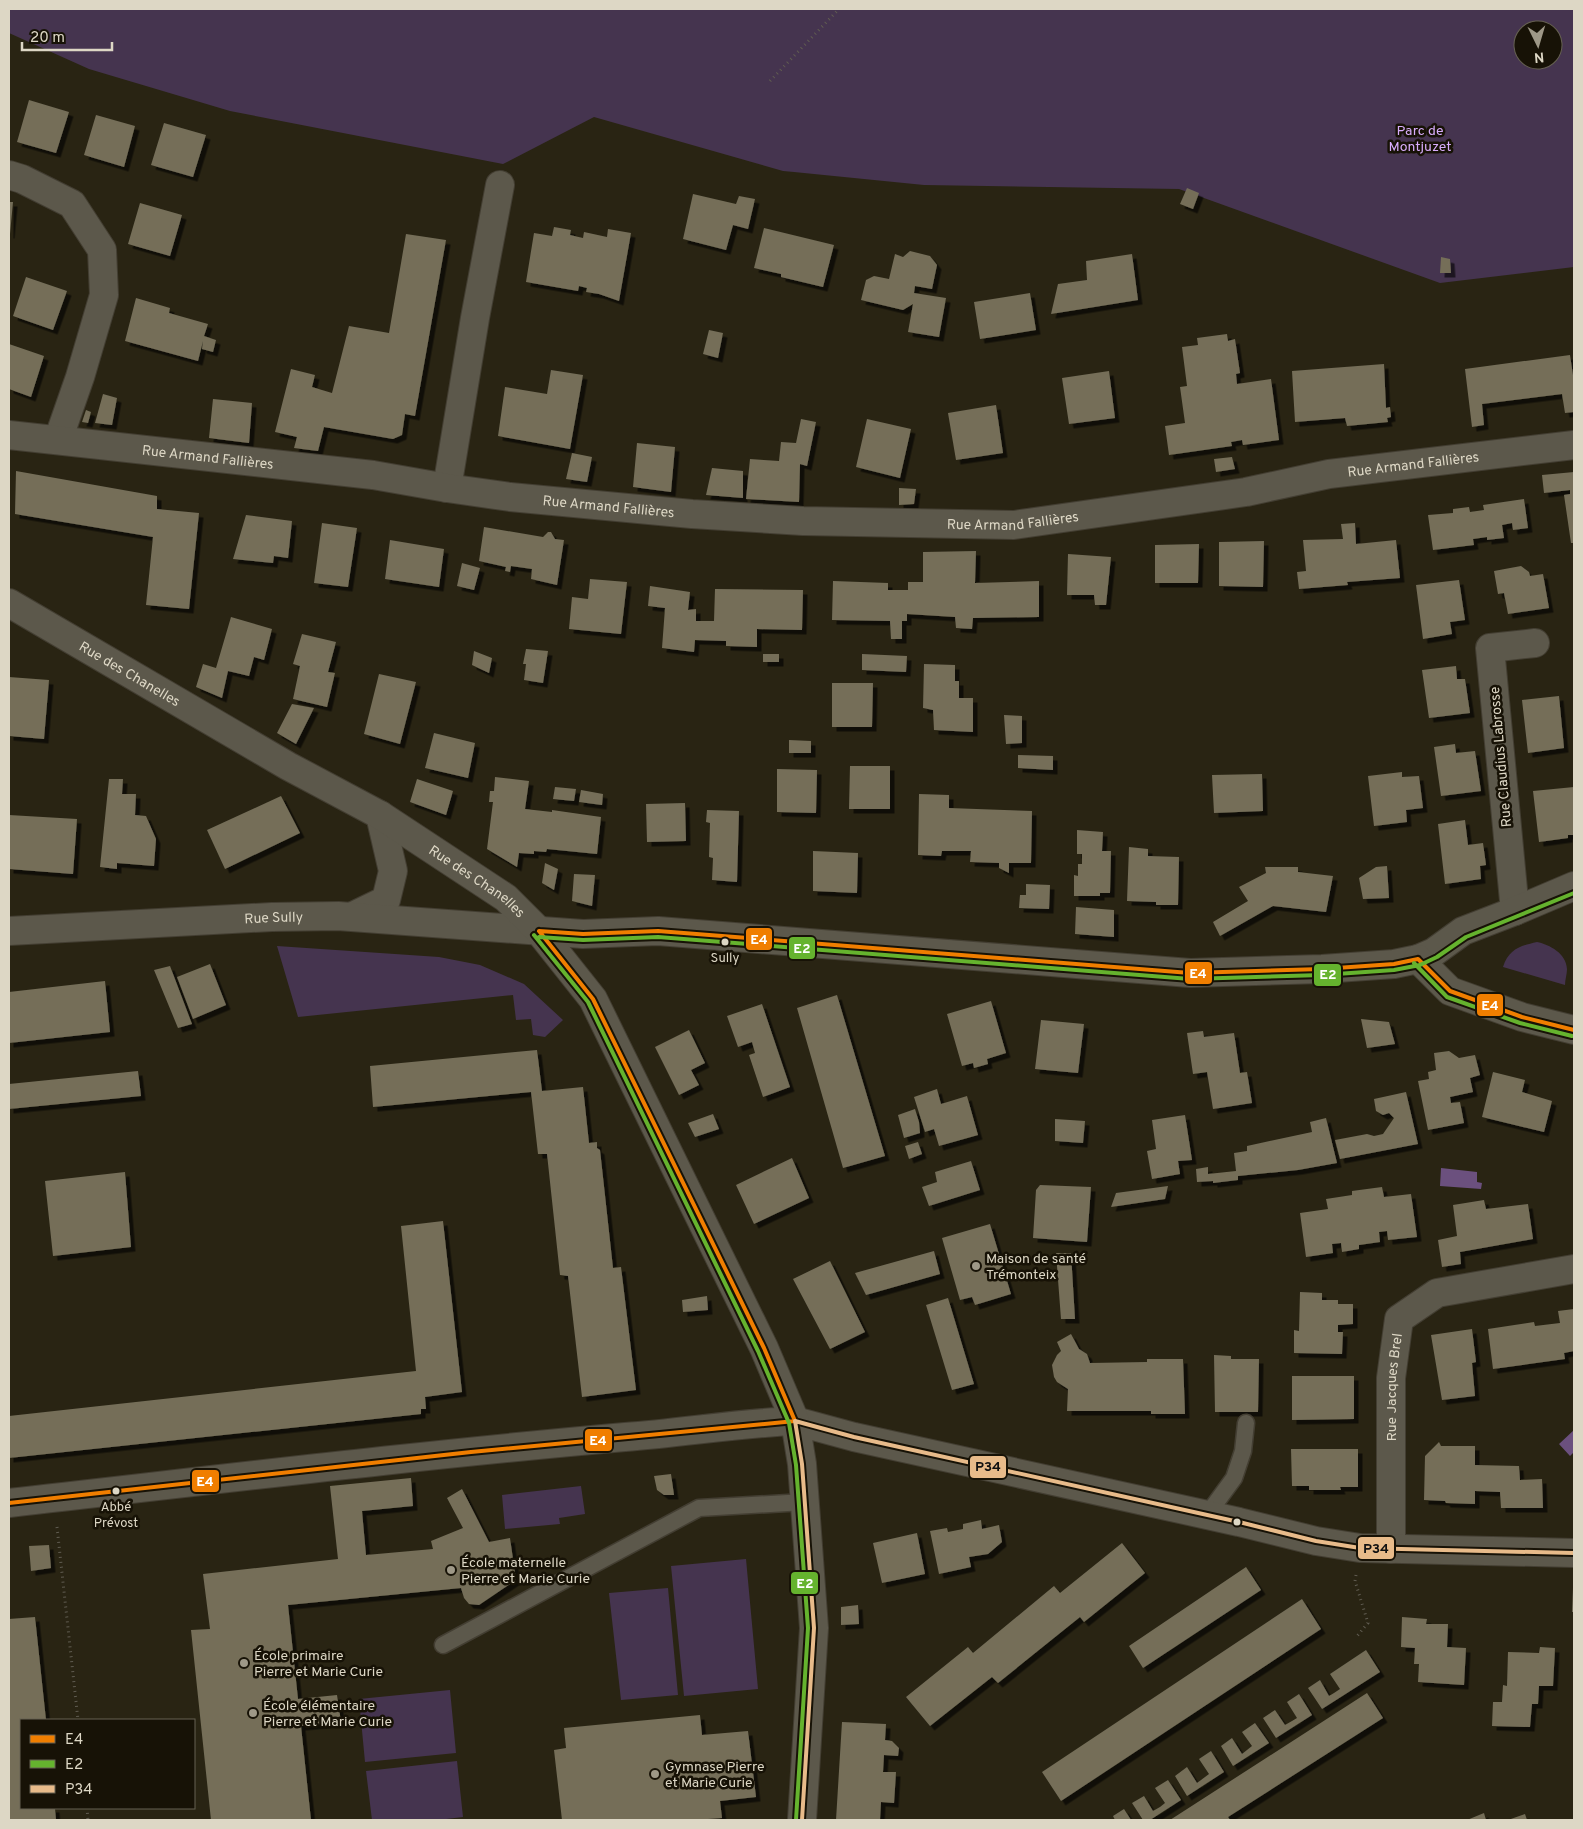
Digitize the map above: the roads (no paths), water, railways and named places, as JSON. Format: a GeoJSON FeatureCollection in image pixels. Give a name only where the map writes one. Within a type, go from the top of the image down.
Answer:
{"type":"FeatureCollection","features":[{"type":"Feature","properties":{"kind":"street"},"geometry":{"type":"LineString","coordinates":[[9,175],[22,179],[72,204],[102,250],[104,296],[58,440]]}},
{"type":"Feature","properties":{"kind":"street"},"geometry":{"type":"LineString","coordinates":[[447,488],[475,318],[500,185]]}},
{"type":"Feature","properties":{"kind":"street","name":"Rue Armand Fallières"},"geometry":{"type":"LineString","coordinates":[[9,436],[372,475],[510,497],[692,514],[803,521],[1014,525],[1246,492],[1329,474],[1574,445]]}},
{"type":"Feature","properties":{"kind":"street","name":"Rue des Chanelles"},"geometry":{"type":"LineString","coordinates":[[9,602],[288,766],[380,815],[506,898],[539,931],[593,999],[764,1348],[795,1421],[802,1464],[814,1628],[802,1820]]}},
{"type":"Feature","properties":{"kind":"street","name":"Rue Claudius Labrosse"},"geometry":{"type":"LineString","coordinates":[[1515,912],[1490,648],[1535,643]]}},
{"type":"Feature","properties":{"kind":"street"},"geometry":{"type":"LineString","coordinates":[[352,917],[386,900],[393,871],[380,815]]}},
{"type":"Feature","properties":{"kind":"street","name":"Rue Sully"},"geometry":{"type":"LineString","coordinates":[[9,932],[272,917],[352,917],[583,934],[658,932],[1190,973],[1322,969],[1394,964],[1418,960],[1434,952],[1463,931],[1515,912],[1574,886]]}},
{"type":"Feature","properties":{"kind":"street"},"geometry":{"type":"LineString","coordinates":[[1418,960],[1450,991],[1522,1017],[1574,1030]]}},
{"type":"Feature","properties":{"kind":"street","name":"Rue Jacques Brel"},"geometry":{"type":"LineString","coordinates":[[1391,1549],[1391,1378],[1399,1319],[1437,1293],[1574,1269]]}},
{"type":"Feature","properties":{"kind":"street"},"geometry":{"type":"LineString","coordinates":[[9,1503],[489,1449],[634,1437],[737,1424],[795,1421],[854,1437],[1316,1541],[1360,1548],[1574,1553]]}},
{"type":"Feature","properties":{"kind":"lane"},"geometry":{"type":"LineString","coordinates":[[1207,1515],[1234,1478],[1243,1451],[1246,1423]]}},
{"type":"Feature","properties":{"kind":"lane"},"geometry":{"type":"LineString","coordinates":[[443,1645],[699,1508],[805,1502]]}},
{"type":"Feature","properties":{"kind":"place","name":"Sully"},"geometry":{"type":"Point","coordinates":[725,942]}},
{"type":"Feature","properties":{"kind":"place","name":"Maison de santé Trémonteix"},"geometry":{"type":"Point","coordinates":[976,1266]}},
{"type":"Feature","properties":{"kind":"place","name":"Abbé Prévost"},"geometry":{"type":"Point","coordinates":[116,1491]}},
{"type":"Feature","properties":{"kind":"place","name":"École maternelle Pierre et Marie Curie"},"geometry":{"type":"Point","coordinates":[451,1570]}},
{"type":"Feature","properties":{"kind":"place","name":"École primaire Pierre et Marie Curie"},"geometry":{"type":"Point","coordinates":[244,1663]}},
{"type":"Feature","properties":{"kind":"place","name":"École élémentaire Pierre et Marie Curie"},"geometry":{"type":"Point","coordinates":[253,1713]}},
{"type":"Feature","properties":{"kind":"place","name":"Gymnase Pierre et Marie Curie"},"geometry":{"type":"Point","coordinates":[655,1774]}},
{"type":"Feature","properties":{"kind":"park label","name":"Parc de Montjuzet"},"geometry":{"type":"Point","coordinates":[1420,138]}}]}
